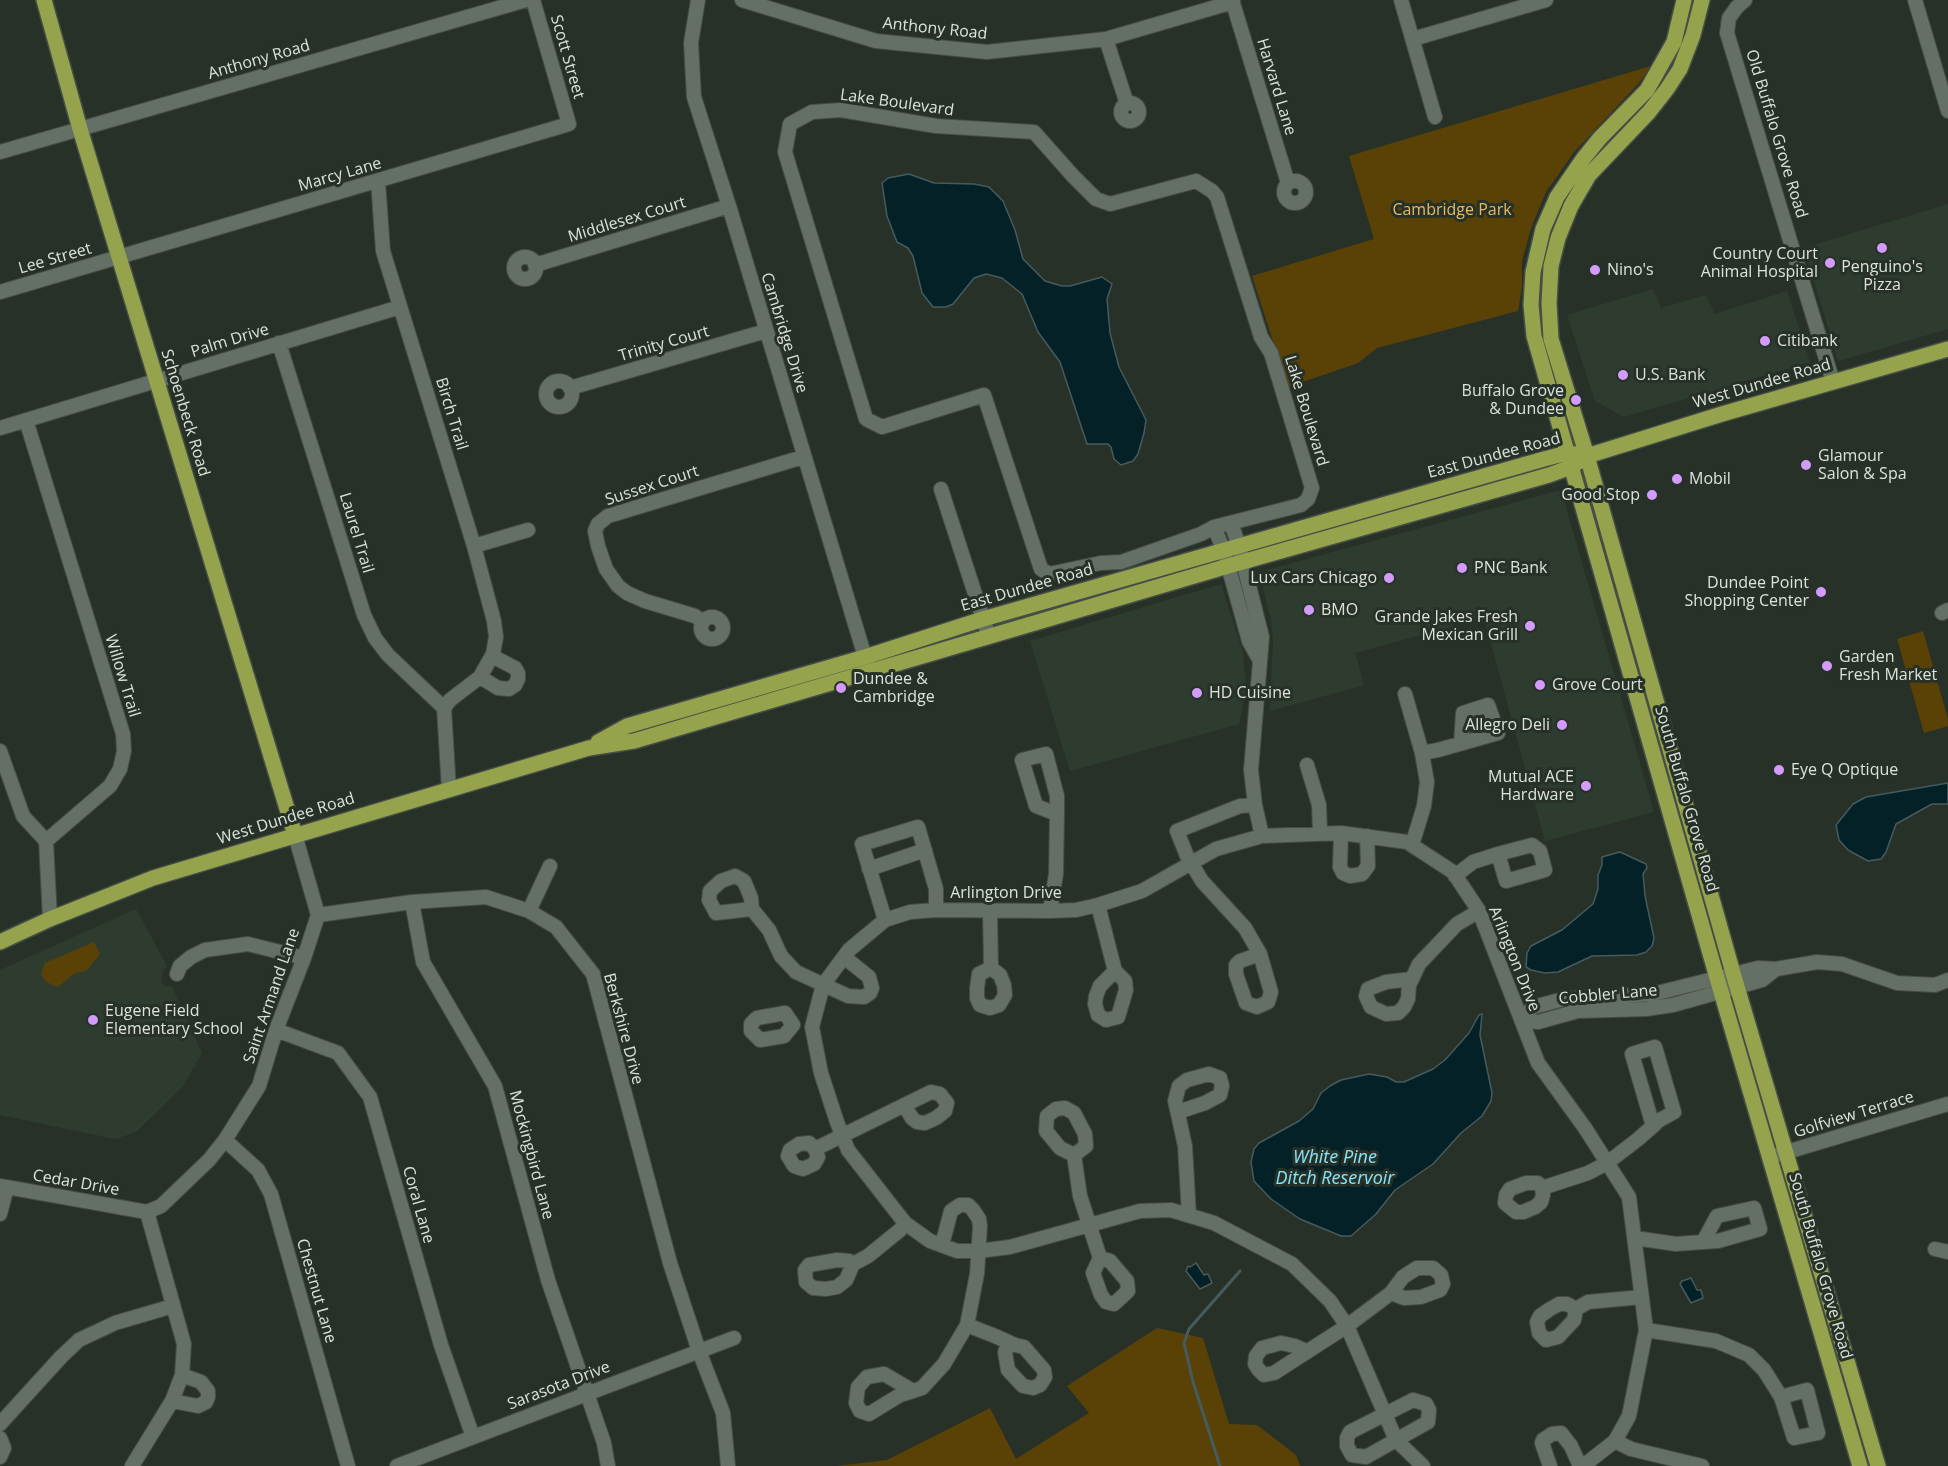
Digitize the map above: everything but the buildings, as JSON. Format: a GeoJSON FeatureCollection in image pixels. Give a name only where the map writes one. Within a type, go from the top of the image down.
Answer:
{"type":"FeatureCollection","features":[{"type":"Feature","properties":{"kind":"main road","name":"Schoenbeck Road"},"geometry":{"type":"LineString","coordinates":[[44,0],[80,129],[295,835]]}},
{"type":"Feature","properties":{"kind":"main road","name":"South Buffalo Grove Road"},"geometry":{"type":"LineString","coordinates":[[1684,0],[1674,42],[1660,70],[1642,96],[1600,138],[1557,197],[1543,229],[1533,272],[1534,336],[1637,693],[1727,983],[1786,1153],[1878,1466]]}},
{"type":"Feature","properties":{"kind":"main road","name":"South Buffalo Grove Road"},"geometry":{"type":"LineString","coordinates":[[1702,0],[1693,35],[1680,69],[1649,112],[1589,175],[1571,206],[1558,238],[1551,266],[1549,303],[1551,339],[1587,456],[1727,983],[1770,1157],[1860,1466]]}},
{"type":"Feature","properties":{"kind":"main road","name":"West Dundee Road"},"geometry":{"type":"LineString","coordinates":[[1587,456],[1948,349]]}},
{"type":"Feature","properties":{"kind":"main road","name":"East Dundee Road"},"geometry":{"type":"LineString","coordinates":[[589,748],[627,726],[988,637],[1226,558],[1239,546],[1587,456]]}},
{"type":"Feature","properties":{"kind":"main road","name":"East Dundee Road"},"geometry":{"type":"LineString","coordinates":[[867,665],[983,619],[1226,558],[1243,561],[1569,460]]}},
{"type":"Feature","properties":{"kind":"main road","name":"West Dundee Road"},"geometry":{"type":"LineString","coordinates":[[0,942],[153,878],[589,748]]}},
{"type":"Feature","properties":{"kind":"street","name":"Anthony Road"},"geometry":{"type":"LineString","coordinates":[[0,152],[526,0]]}},
{"type":"Feature","properties":{"kind":"street","name":"Scott Street"},"geometry":{"type":"LineString","coordinates":[[533,0],[569,124]]}},
{"type":"Feature","properties":{"kind":"street","name":"Cambridge Drive"},"geometry":{"type":"LineString","coordinates":[[698,0],[691,44],[694,97],[867,665]]}},
{"type":"Feature","properties":{"kind":"street","name":"Anthony Road"},"geometry":{"type":"LineString","coordinates":[[742,0],[876,41],[987,52],[1106,39],[1232,1]]}},
{"type":"Feature","properties":{"kind":"street"},"geometry":{"type":"LineString","coordinates":[[1401,0],[1435,117]]}},
{"type":"Feature","properties":{"kind":"street"},"geometry":{"type":"LineString","coordinates":[[1413,39],[1546,0]]}},
{"type":"Feature","properties":{"kind":"street","name":"Old Buffalo Grove Road"},"geometry":{"type":"LineString","coordinates":[[1745,0],[1729,18],[1728,33],[1833,382]]}},
{"type":"Feature","properties":{"kind":"street"},"geometry":{"type":"LineString","coordinates":[[1915,0],[1948,111]]}},
{"type":"Feature","properties":{"kind":"street","name":"Harvard Lane"},"geometry":{"type":"LineString","coordinates":[[1232,1],[1288,183]]}},
{"type":"Feature","properties":{"kind":"street"},"geometry":{"type":"LineString","coordinates":[[1106,39],[1127,104]]}},
{"type":"Feature","properties":{"kind":"street","name":"Lake Boulevard"},"geometry":{"type":"LineString","coordinates":[[841,110],[936,126],[1034,132],[1096,199],[1110,204],[1196,181],[1212,190],[1218,197],[1261,337],[1271,353],[1312,489],[1308,499],[1301,505],[1215,527],[1121,562],[1101,563],[1049,574],[1041,568],[984,395],[882,426],[866,419],[784,152],[790,124],[812,112],[841,110]]}},
{"type":"Feature","properties":{"kind":"street","name":"Marcy Lane"},"geometry":{"type":"LineString","coordinates":[[120,257],[569,124]]}},
{"type":"Feature","properties":{"kind":"street","name":"Birch Trail"},"geometry":{"type":"LineString","coordinates":[[378,181],[382,251],[474,546],[494,621],[496,637],[492,656],[480,677],[450,700],[444,708]]}},
{"type":"Feature","properties":{"kind":"street","name":"Middlesex Court"},"geometry":{"type":"LineString","coordinates":[[535,265],[729,206]]}},
{"type":"Feature","properties":{"kind":"street","name":"Lee Street"},"geometry":{"type":"LineString","coordinates":[[0,292],[120,257]]}},
{"type":"Feature","properties":{"kind":"street","name":"Palm Drive"},"geometry":{"type":"LineString","coordinates":[[0,428],[400,307]]}},
{"type":"Feature","properties":{"kind":"street","name":"Trinity Court"},"geometry":{"type":"LineString","coordinates":[[570,388],[766,332]]}},
{"type":"Feature","properties":{"kind":"street","name":"Laurel Trail"},"geometry":{"type":"LineString","coordinates":[[279,343],[364,615],[375,638],[388,655],[444,708]]}},
{"type":"Feature","properties":{"kind":"street","name":"Willow Trail"},"geometry":{"type":"LineString","coordinates":[[26,420],[123,734],[124,751],[120,770],[110,786],[46,841]]}},
{"type":"Feature","properties":{"kind":"street","name":"Sussex Court"},"geometry":{"type":"LineString","coordinates":[[703,622],[694,616],[645,601],[618,586],[606,569],[598,546],[595,531],[598,524],[608,516],[803,457]]}},
{"type":"Feature","properties":{"kind":"street"},"geometry":{"type":"LineString","coordinates":[[940,489],[988,637]]}},
{"type":"Feature","properties":{"kind":"street"},"geometry":{"type":"LineString","coordinates":[[1231,523],[1262,637],[1251,771],[1262,836]]}},
{"type":"Feature","properties":{"kind":"street"},"geometry":{"type":"LineString","coordinates":[[1215,527],[1250,641],[1259,659]]}},
{"type":"Feature","properties":{"kind":"street"},"geometry":{"type":"LineString","coordinates":[[474,546],[528,530]]}},
{"type":"Feature","properties":{"kind":"street"},"geometry":{"type":"LineString","coordinates":[[480,677],[498,688],[508,689],[515,685],[518,679],[518,672],[515,668],[492,656]]}},
{"type":"Feature","properties":{"kind":"street"},"geometry":{"type":"LineString","coordinates":[[1405,694],[1422,753],[1427,782],[1424,806],[1412,845]]}},
{"type":"Feature","properties":{"kind":"street"},"geometry":{"type":"LineString","coordinates":[[444,708],[449,790]]}},
{"type":"Feature","properties":{"kind":"street"},"geometry":{"type":"LineString","coordinates":[[1422,753],[1461,743]]}},
{"type":"Feature","properties":{"kind":"street"},"geometry":{"type":"LineString","coordinates":[[0,751],[23,816],[46,841],[50,920]]}},
{"type":"Feature","properties":{"kind":"street"},"geometry":{"type":"LineString","coordinates":[[1307,765],[1319,805],[1320,832]]}},
{"type":"Feature","properties":{"kind":"street"},"geometry":{"type":"LineString","coordinates":[[1255,805],[1240,806],[1177,831],[1202,881],[1245,928],[1260,954]]}},
{"type":"Feature","properties":{"kind":"street"},"geometry":{"type":"LineString","coordinates":[[1050,911],[1056,874],[1057,814]]}},
{"type":"Feature","properties":{"kind":"street"},"geometry":{"type":"LineString","coordinates":[[885,920],[862,844],[918,827],[936,889],[936,910]]}},
{"type":"Feature","properties":{"kind":"street","name":"Arlington Drive"},"geometry":{"type":"LineString","coordinates":[[1423,1466],[1396,1440],[1347,1326],[1330,1301],[1292,1264],[1214,1223],[1172,1210],[1140,1211],[1010,1247],[957,1251],[930,1241],[905,1223],[848,1150],[821,1073],[812,1027],[823,985],[849,950],[885,920],[910,912],[936,910],[1050,911],[1076,910],[1098,905],[1142,891],[1216,849],[1262,836],[1320,832],[1407,842],[1453,872],[1479,911],[1538,1063],[1585,1128],[1629,1197],[1646,1330],[1629,1416],[1615,1441],[1582,1466]]}},
{"type":"Feature","properties":{"kind":"street"},"geometry":{"type":"LineString","coordinates":[[1341,833],[1340,867],[1342,873],[1350,876],[1362,873],[1368,866],[1367,836]]}},
{"type":"Feature","properties":{"kind":"street","name":"Saint Armand Lane"},"geometry":{"type":"LineString","coordinates":[[147,1212],[161,1206],[209,1160],[225,1140],[259,1086],[276,1030],[318,915],[295,835]]}},
{"type":"Feature","properties":{"kind":"street"},"geometry":{"type":"LineString","coordinates":[[869,868],[925,850]]}},
{"type":"Feature","properties":{"kind":"street"},"geometry":{"type":"LineString","coordinates":[[1455,876],[1473,862],[1498,854]]}},
{"type":"Feature","properties":{"kind":"street"},"geometry":{"type":"LineString","coordinates":[[529,911],[550,866]]}},
{"type":"Feature","properties":{"kind":"street","name":"Berkshire Drive"},"geometry":{"type":"LineString","coordinates":[[318,915],[412,902],[486,897],[529,911],[556,927],[593,974],[670,1263],[699,1351],[723,1413],[729,1466]]}},
{"type":"Feature","properties":{"kind":"street","name":"Mockingbird Lane"},"geometry":{"type":"LineString","coordinates":[[412,902],[423,962],[495,1086],[548,1280],[604,1443],[608,1466]]}},
{"type":"Feature","properties":{"kind":"street"},"geometry":{"type":"LineString","coordinates":[[1098,905],[1115,971]]}},
{"type":"Feature","properties":{"kind":"street"},"geometry":{"type":"LineString","coordinates":[[752,909],[769,930],[781,956],[796,972],[848,996],[864,997],[870,993],[872,988],[869,977],[844,957]]}},
{"type":"Feature","properties":{"kind":"street"},"geometry":{"type":"LineString","coordinates":[[990,911],[991,968]]}},
{"type":"Feature","properties":{"kind":"street"},"geometry":{"type":"LineString","coordinates":[[1412,979],[1419,964],[1457,924],[1479,911]]}},
{"type":"Feature","properties":{"kind":"street"},"geometry":{"type":"LineString","coordinates":[[177,974],[180,966],[205,950],[248,944],[304,958]]}},
{"type":"Feature","properties":{"kind":"street","name":"Cobbler Lane"},"geometry":{"type":"LineString","coordinates":[[1521,1020],[1538,1022],[1578,1011],[1659,1008],[1727,983],[1762,980],[1776,969],[1817,962],[1842,964],[1897,983],[1935,984],[1948,980]]}},
{"type":"Feature","properties":{"kind":"street"},"geometry":{"type":"LineString","coordinates":[[793,1025],[812,1027]]}},
{"type":"Feature","properties":{"kind":"street","name":"Coral Lane"},"geometry":{"type":"LineString","coordinates":[[276,1030],[338,1053],[370,1097],[441,1345],[473,1437]]}},
{"type":"Feature","properties":{"kind":"street"},"geometry":{"type":"LineString","coordinates":[[1542,1188],[1588,1173],[1607,1163],[1674,1112],[1655,1047],[1632,1054],[1653,1126]]}},
{"type":"Feature","properties":{"kind":"street","name":"Golfview Terrace"},"geometry":{"type":"LineString","coordinates":[[1770,1157],[1948,1104]]}},
{"type":"Feature","properties":{"kind":"street"},"geometry":{"type":"LineString","coordinates":[[815,1149],[904,1106]]}},
{"type":"Feature","properties":{"kind":"street"},"geometry":{"type":"LineString","coordinates":[[1178,1112],[1185,1146],[1189,1215]]}},
{"type":"Feature","properties":{"kind":"street","name":"Chestnut Lane"},"geometry":{"type":"LineString","coordinates":[[225,1140],[258,1170],[271,1194],[348,1466]]}},
{"type":"Feature","properties":{"kind":"street"},"geometry":{"type":"LineString","coordinates":[[1074,1155],[1080,1196],[1100,1258]]}},
{"type":"Feature","properties":{"kind":"street"},"geometry":{"type":"LineString","coordinates":[[0,1214],[3,1187]]}},
{"type":"Feature","properties":{"kind":"street","name":"Cedar Drive"},"geometry":{"type":"LineString","coordinates":[[3,1187],[147,1212]]}},
{"type":"Feature","properties":{"kind":"street"},"geometry":{"type":"LineString","coordinates":[[913,1390],[922,1388],[944,1364],[967,1325],[979,1251],[979,1219],[968,1205],[960,1205],[951,1211],[942,1245]]}},
{"type":"Feature","properties":{"kind":"street"},"geometry":{"type":"LineString","coordinates":[[132,1466],[172,1401],[183,1375],[184,1344],[147,1212]]}},
{"type":"Feature","properties":{"kind":"street"},"geometry":{"type":"LineString","coordinates":[[853,1264],[868,1256],[900,1230],[905,1223]]}},
{"type":"Feature","properties":{"kind":"street"},"geometry":{"type":"LineString","coordinates":[[1635,1238],[1676,1244],[1703,1242]]}},
{"type":"Feature","properties":{"kind":"street"},"geometry":{"type":"LineString","coordinates":[[1306,1351],[1347,1326],[1354,1318],[1391,1293]]}},
{"type":"Feature","properties":{"kind":"street"},"geometry":{"type":"LineString","coordinates":[[1576,1309],[1588,1302],[1642,1297]]}},
{"type":"Feature","properties":{"kind":"street"},"geometry":{"type":"LineString","coordinates":[[0,1424],[79,1340],[115,1323],[173,1306]]}},
{"type":"Feature","properties":{"kind":"street"},"geometry":{"type":"LineString","coordinates":[[967,1325],[1009,1343]]}},
{"type":"Feature","properties":{"kind":"street"},"geometry":{"type":"LineString","coordinates":[[1646,1330],[1716,1341],[1749,1355],[1764,1370],[1781,1397]]}},
{"type":"Feature","properties":{"kind":"street","name":"Sarasota Drive"},"geometry":{"type":"LineString","coordinates":[[397,1466],[734,1338]]}},
{"type":"Feature","properties":{"kind":"street"},"geometry":{"type":"LineString","coordinates":[[172,1401],[198,1406],[206,1402],[208,1391],[201,1382],[183,1375]]}},
{"type":"Feature","properties":{"kind":"street"},"geometry":{"type":"LineString","coordinates":[[1413,1400],[1426,1404],[1429,1410],[1428,1422],[1396,1440],[1366,1457],[1352,1455],[1347,1446],[1350,1432],[1413,1400]]}},
{"type":"Feature","properties":{"kind":"street"},"geometry":{"type":"LineString","coordinates":[[1550,1466],[1543,1440],[1552,1434],[1561,1433],[1582,1466]]}},
{"type":"Feature","properties":{"kind":"street"},"geometry":{"type":"LineString","coordinates":[[0,1438],[4,1448],[0,1457]]}},
{"type":"Feature","properties":{"kind":"street"},"geometry":{"type":"LineString","coordinates":[[1615,1441],[1631,1449],[1677,1463],[1702,1466]]}},
{"type":"Feature","properties":{"kind":"shaded area"},"geometry":{"type":"Polygon","coordinates":[[[1948,204],[1948,329],[1838,361],[1804,248],[1948,204]]]}},
{"type":"Feature","properties":{"kind":"shaded area"},"geometry":{"type":"Polygon","coordinates":[[[1653,289],[1661,308],[1706,295],[1715,314],[1787,291],[1810,362],[1624,417],[1595,401],[1567,315],[1653,289]]]}},
{"type":"Feature","properties":{"kind":"shaded area"},"geometry":{"type":"Polygon","coordinates":[[[1561,490],[1654,812],[1545,841],[1484,618],[1355,653],[1364,685],[1270,711],[1273,641],[1271,620],[1259,572],[1561,490]]]}},
{"type":"Feature","properties":{"kind":"shaded area"},"geometry":{"type":"Polygon","coordinates":[[[1221,584],[1243,653],[1246,689],[1239,724],[1070,771],[1030,641],[1221,584]]]}},
{"type":"Feature","properties":{"kind":"shaded area","name":"Eugene Field Elementary School"},"geometry":{"type":"Polygon","coordinates":[[[136,909],[167,966],[163,971],[161,983],[172,987],[202,1053],[183,1086],[136,1132],[115,1139],[0,1115],[0,970],[136,909]]]}},
{"type":"Feature","properties":{"kind":"green space","name":"Cambridge Park"},"geometry":{"type":"Polygon","coordinates":[[[1651,66],[1639,83],[1575,151],[1546,192],[1531,228],[1522,261],[1522,286],[1518,311],[1377,348],[1358,363],[1288,387],[1252,276],[1374,239],[1349,156],[1651,66]]]}},
{"type":"Feature","properties":{"kind":"green space"},"geometry":{"type":"Polygon","coordinates":[[[1923,631],[1948,719],[1948,726],[1924,733],[1897,639],[1923,631]]]}},
{"type":"Feature","properties":{"kind":"green space"},"geometry":{"type":"Polygon","coordinates":[[[94,942],[100,954],[86,971],[75,973],[58,987],[46,982],[41,974],[45,963],[94,942]]]}},
{"type":"Feature","properties":{"kind":"green space"},"geometry":{"type":"Polygon","coordinates":[[[1157,1328],[1203,1338],[1229,1424],[1257,1425],[1296,1455],[1300,1466],[837,1466],[887,1460],[990,1408],[1016,1459],[1089,1413],[1067,1386],[1157,1328]]]}},
{"type":"Feature","properties":{"kind":"water"},"geometry":{"type":"Polygon","coordinates":[[[909,174],[934,183],[974,184],[989,187],[1003,201],[1015,230],[1023,259],[1045,281],[1070,286],[1102,277],[1112,284],[1107,299],[1110,333],[1119,367],[1146,420],[1138,454],[1133,461],[1121,465],[1114,459],[1108,444],[1087,444],[1060,362],[1038,332],[1022,294],[1002,278],[986,274],[974,278],[953,304],[946,307],[933,307],[922,293],[913,256],[908,248],[897,242],[887,216],[882,183],[888,178],[909,174]]]}},
{"type":"Feature","properties":{"kind":"water"},"geometry":{"type":"Polygon","coordinates":[[[1948,783],[1948,804],[1932,804],[1896,824],[1886,852],[1881,859],[1868,861],[1848,850],[1839,840],[1836,825],[1853,804],[1866,797],[1948,783]]]}},
{"type":"Feature","properties":{"kind":"water"},"geometry":{"type":"Polygon","coordinates":[[[1620,852],[1646,864],[1647,868],[1643,874],[1654,938],[1652,946],[1646,952],[1637,955],[1592,956],[1558,972],[1545,973],[1526,967],[1527,953],[1531,946],[1562,930],[1593,904],[1598,889],[1602,857],[1620,852]]]}},
{"type":"Feature","properties":{"kind":"water","name":"White Pine Ditch Reservoir"},"geometry":{"type":"Polygon","coordinates":[[[1482,1014],[1480,1035],[1492,1093],[1491,1101],[1482,1116],[1461,1133],[1433,1164],[1395,1190],[1376,1214],[1351,1236],[1341,1236],[1300,1219],[1271,1199],[1254,1181],[1251,1162],[1254,1149],[1259,1143],[1299,1121],[1313,1109],[1321,1093],[1330,1086],[1341,1080],[1369,1074],[1404,1082],[1433,1069],[1445,1060],[1482,1014]]]}},
{"type":"Feature","properties":{"kind":"water"},"geometry":{"type":"Polygon","coordinates":[[[1196,1263],[1204,1275],[1208,1274],[1212,1283],[1200,1289],[1186,1271],[1188,1266],[1196,1263]]]}},
{"type":"Feature","properties":{"kind":"water"},"geometry":{"type":"Polygon","coordinates":[[[1691,1278],[1697,1290],[1701,1290],[1703,1298],[1691,1303],[1680,1284],[1691,1278]]]}},
{"type":"Feature","properties":{"kind":"waterway"},"geometry":{"type":"LineString","coordinates":[[1220,1466],[1193,1382],[1184,1343],[1189,1329],[1240,1271]]}},
{"type":"Feature","properties":{"kind":"place","name":"Penguino's Pizza"},"geometry":{"type":"Point","coordinates":[1882,248]}},
{"type":"Feature","properties":{"kind":"place","name":"Country Court Animal Hospital"},"geometry":{"type":"Point","coordinates":[1830,263]}},
{"type":"Feature","properties":{"kind":"place","name":"Nino's"},"geometry":{"type":"Point","coordinates":[1595,270]}},
{"type":"Feature","properties":{"kind":"place","name":"Citibank"},"geometry":{"type":"Point","coordinates":[1765,341]}},
{"type":"Feature","properties":{"kind":"place","name":"U.S. Bank"},"geometry":{"type":"Point","coordinates":[1623,375]}},
{"type":"Feature","properties":{"kind":"place","name":"Buffalo Grove & Dundee"},"geometry":{"type":"Point","coordinates":[1576,400]}},
{"type":"Feature","properties":{"kind":"place","name":"Glamour Salon & Spa"},"geometry":{"type":"Point","coordinates":[1806,465]}},
{"type":"Feature","properties":{"kind":"place","name":"Mobil"},"geometry":{"type":"Point","coordinates":[1677,479]}},
{"type":"Feature","properties":{"kind":"place","name":"Good Stop"},"geometry":{"type":"Point","coordinates":[1652,495]}},
{"type":"Feature","properties":{"kind":"place","name":"PNC Bank"},"geometry":{"type":"Point","coordinates":[1462,568]}},
{"type":"Feature","properties":{"kind":"place","name":"Lux Cars Chicago"},"geometry":{"type":"Point","coordinates":[1389,578]}},
{"type":"Feature","properties":{"kind":"place","name":"Dundee Point Shopping Center"},"geometry":{"type":"Point","coordinates":[1821,592]}},
{"type":"Feature","properties":{"kind":"place","name":"BMO"},"geometry":{"type":"Point","coordinates":[1309,610]}},
{"type":"Feature","properties":{"kind":"place","name":"Grande Jakes Fresh Mexican Grill"},"geometry":{"type":"Point","coordinates":[1530,626]}},
{"type":"Feature","properties":{"kind":"place","name":"Garden Fresh Market"},"geometry":{"type":"Point","coordinates":[1827,666]}},
{"type":"Feature","properties":{"kind":"place","name":"Grove Court"},"geometry":{"type":"Point","coordinates":[1540,685]}},
{"type":"Feature","properties":{"kind":"place","name":"Dundee & Cambridge"},"geometry":{"type":"Point","coordinates":[841,688]}},
{"type":"Feature","properties":{"kind":"place","name":"HD Cuisine"},"geometry":{"type":"Point","coordinates":[1197,693]}},
{"type":"Feature","properties":{"kind":"place","name":"Allegro Deli"},"geometry":{"type":"Point","coordinates":[1562,725]}},
{"type":"Feature","properties":{"kind":"place","name":"Eye Q Optique"},"geometry":{"type":"Point","coordinates":[1779,770]}},
{"type":"Feature","properties":{"kind":"place","name":"Mutual ACE Hardware"},"geometry":{"type":"Point","coordinates":[1586,786]}},
{"type":"Feature","properties":{"kind":"place","name":"Eugene Field Elementary School"},"geometry":{"type":"Point","coordinates":[93,1020]}}]}
